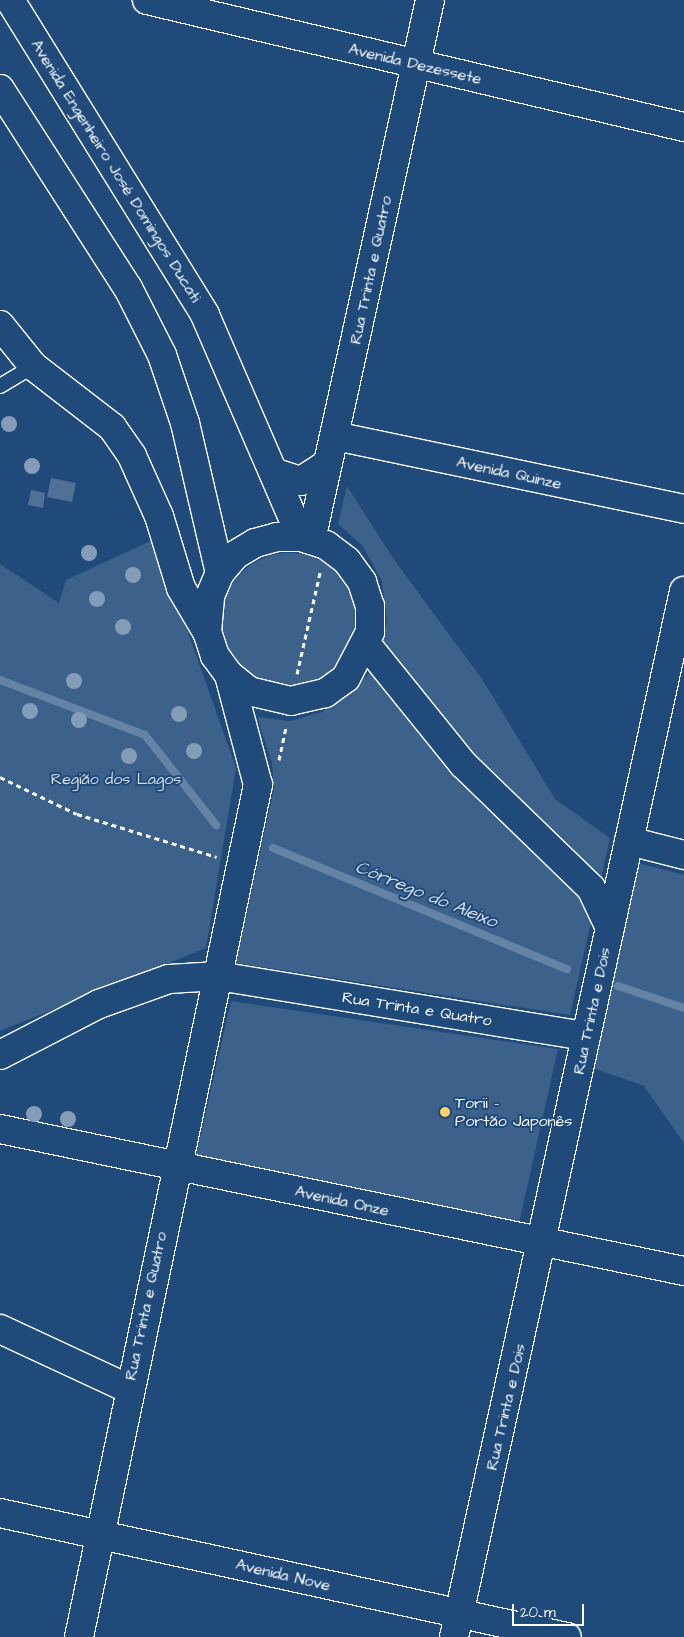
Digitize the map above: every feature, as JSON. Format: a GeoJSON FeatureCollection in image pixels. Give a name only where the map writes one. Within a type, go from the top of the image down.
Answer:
{"type":"FeatureCollection","features":[{"type":"Feature","properties":{"kind":"street","name":"Avenida Engenheiro José Domingos Ducati"},"geometry":{"type":"LineString","coordinates":[[10,0],[206,315],[276,473],[312,541]]}},
{"type":"Feature","properties":{"kind":"street","name":"Avenida Dezessete"},"geometry":{"type":"LineString","coordinates":[[148,0],[684,127]]}},
{"type":"Feature","properties":{"kind":"street","name":"Rua Trinta e Quatro"},"geometry":{"type":"LineString","coordinates":[[312,541],[324,466],[335,436],[430,0]]}},
{"type":"Feature","properties":{"kind":"street"},"geometry":{"type":"LineString","coordinates":[[0,89],[128,288],[162,355],[185,423],[220,573]]}},
{"type":"Feature","properties":{"kind":"street"},"geometry":{"type":"LineString","coordinates":[[0,325],[33,366],[112,427],[132,456],[159,516],[181,588],[207,632],[215,656],[229,675],[250,691],[291,700],[325,693],[346,678],[367,646],[370,606],[362,582],[347,560],[312,541],[255,543],[220,573],[207,608],[207,632]]}},
{"type":"Feature","properties":{"kind":"street","name":"Avenida Quinze"},"geometry":{"type":"LineString","coordinates":[[335,436],[684,510]]}},
{"type":"Feature","properties":{"kind":"street"},"geometry":{"type":"LineString","coordinates":[[276,473],[301,481],[324,466]]}},
{"type":"Feature","properties":{"kind":"street","name":"Rua Trinta e Dois"},"geometry":{"type":"LineString","coordinates":[[457,1626],[684,591]]}},
{"type":"Feature","properties":{"kind":"street"},"geometry":{"type":"LineString","coordinates":[[367,646],[462,764],[591,888],[610,928]]}},
{"type":"Feature","properties":{"kind":"street","name":"Rua Trinta e Quatro"},"geometry":{"type":"LineString","coordinates":[[79,1637],[175,1166],[218,976],[258,784],[229,675]]}},
{"type":"Feature","properties":{"kind":"street"},"geometry":{"type":"LineString","coordinates":[[629,841],[684,855]]}},
{"type":"Feature","properties":{"kind":"street","name":"Rua Trinta e Quatro"},"geometry":{"type":"LineString","coordinates":[[0,1055],[108,1001],[169,979],[218,976],[586,1036]]}},
{"type":"Feature","properties":{"kind":"street","name":"Avenida Onze"},"geometry":{"type":"LineString","coordinates":[[0,1129],[542,1244],[684,1271]]}},
{"type":"Feature","properties":{"kind":"street"},"geometry":{"type":"LineString","coordinates":[[0,1329],[129,1389]]}},
{"type":"Feature","properties":{"kind":"street","name":"Avenida Nove"},"geometry":{"type":"LineString","coordinates":[[0,1513],[100,1534],[457,1626],[567,1637]]}},
{"type":"Feature","properties":{"kind":"lane"},"geometry":{"type":"LineString","coordinates":[[0,386],[33,366]]}},
{"type":"Feature","properties":{"kind":"path"},"geometry":{"type":"LineString","coordinates":[[258,784],[275,778],[291,700],[312,541]]}},
{"type":"Feature","properties":{"kind":"path"},"geometry":{"type":"LineString","coordinates":[[0,777],[78,814],[242,864]]}},
{"type":"Feature","properties":{"kind":"green space"},"geometry":{"type":"Polygon","coordinates":[[[347,486],[395,561],[482,679],[555,799],[610,838],[570,1015],[236,963],[274,788],[272,763],[257,717],[290,721],[322,712],[368,675],[387,622],[382,581],[362,545],[338,524],[347,486]]]}},
{"type":"Feature","properties":{"kind":"green space","name":"Região dos Lagos"},"geometry":{"type":"Polygon","coordinates":[[[155,539],[236,768],[206,948],[0,1031],[0,564],[59,603],[66,580],[155,539]]]}},
{"type":"Feature","properties":{"kind":"green space"},"geometry":{"type":"Polygon","coordinates":[[[289,553],[315,558],[326,564],[336,573],[345,583],[351,594],[356,620],[351,646],[345,657],[336,667],[326,676],[315,682],[289,687],[263,682],[252,676],[242,667],[233,657],[227,646],[222,620],[227,594],[233,583],[242,573],[252,564],[263,558],[289,553]]]}},
{"type":"Feature","properties":{"kind":"green space"},"geometry":{"type":"Polygon","coordinates":[[[634,862],[684,875],[684,1143],[644,1086],[590,1067],[634,862]]]}},
{"type":"Feature","properties":{"kind":"green space"},"geometry":{"type":"Polygon","coordinates":[[[231,1001],[558,1049],[519,1223],[195,1160],[231,1001]]]}},
{"type":"Feature","properties":{"kind":"building"},"geometry":{"type":"Polygon","coordinates":[[[51,478],[76,483],[72,502],[47,497],[51,478]]]}},
{"type":"Feature","properties":{"kind":"building"},"geometry":{"type":"Polygon","coordinates":[[[31,490],[45,493],[43,508],[28,505],[31,490]]]}},
{"type":"Feature","properties":{"kind":"waterway","name":"Córrego do Aleixo"},"geometry":{"type":"LineString","coordinates":[[0,680],[145,735],[216,825]]}},
{"type":"Feature","properties":{"kind":"waterway","name":"Córrego do Aleixo"},"geometry":{"type":"LineString","coordinates":[[273,848],[567,969]]}},
{"type":"Feature","properties":{"kind":"waterway","name":"Córrego do Aleixo"},"geometry":{"type":"LineString","coordinates":[[618,986],[684,1008]]}},
{"type":"Feature","properties":{"kind":"place","name":"Torii - Portão Japonês"},"geometry":{"type":"Point","coordinates":[445,1112]}}]}
